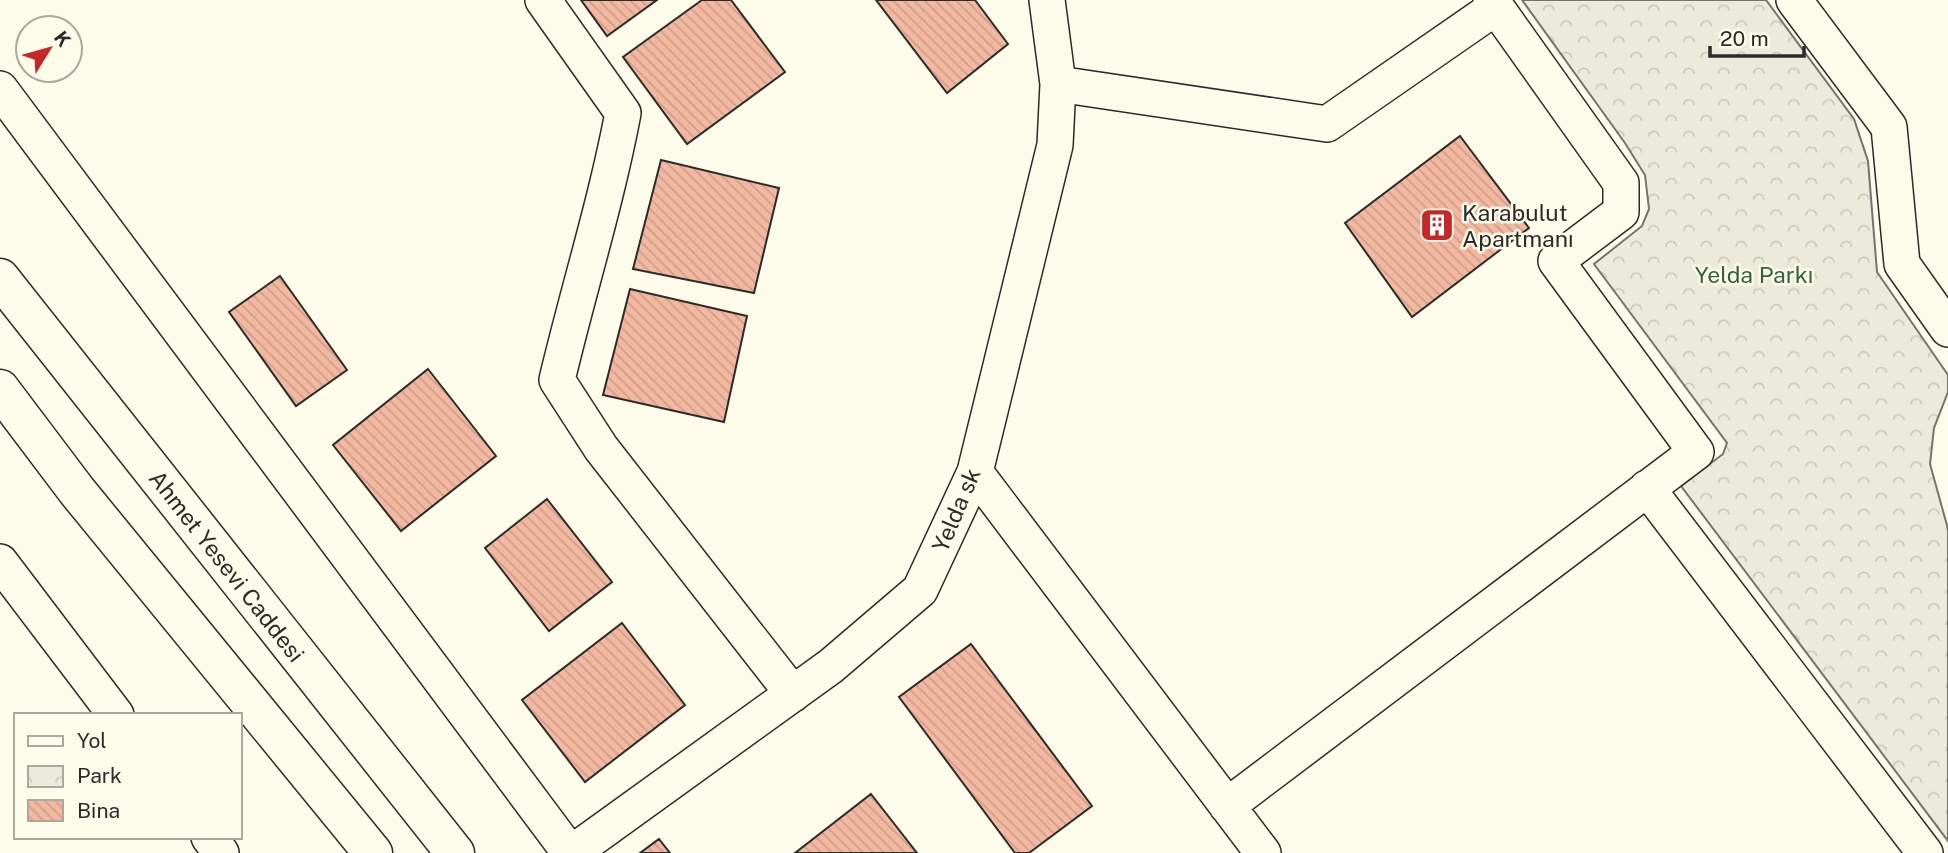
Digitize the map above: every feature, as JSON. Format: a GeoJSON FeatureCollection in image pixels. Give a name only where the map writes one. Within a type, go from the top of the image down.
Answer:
{"type":"FeatureCollection","features":[{"type":"Feature","properties":{"kind":"main road","name":"Ahmet Yesevi Caddesi"},"geometry":{"type":"LineString","coordinates":[[0,278],[455,853]]}},
{"type":"Feature","properties":{"kind":"main road"},"geometry":{"type":"LineString","coordinates":[[0,389],[77,491],[373,853]]}},
{"type":"Feature","properties":{"kind":"street"},"geometry":{"type":"LineString","coordinates":[[543,0],[623,113],[611,177],[557,380],[601,448],[793,694]]}},
{"type":"Feature","properties":{"kind":"street","name":"Yelda sk"},"geometry":{"type":"LineString","coordinates":[[571,853],[831,666],[920,590],[975,472],[1055,145],[1058,84],[1047,0]]}},
{"type":"Feature","properties":{"kind":"street"},"geometry":{"type":"LineString","coordinates":[[1794,0],[1889,127],[1902,264],[1948,330]]}},
{"type":"Feature","properties":{"kind":"street"},"geometry":{"type":"LineString","coordinates":[[1058,84],[1327,124],[1493,4],[1622,183],[1621,212],[1556,261],[1696,452],[1227,806]]}},
{"type":"Feature","properties":{"kind":"street"},"geometry":{"type":"LineString","coordinates":[[0,89],[571,853]]}},
{"type":"Feature","properties":{"kind":"street"},"geometry":{"type":"LineString","coordinates":[[975,472],[1263,853]]}},
{"type":"Feature","properties":{"kind":"street"},"geometry":{"type":"LineString","coordinates":[[1647,488],[1925,853]]}},
{"type":"Feature","properties":{"kind":"street"},"geometry":{"type":"LineString","coordinates":[[0,562],[114,713]]}},
{"type":"Feature","properties":{"kind":"green space","name":"Yelda Parkı"},"geometry":{"type":"Polygon","coordinates":[[[1522,0],[1766,0],[1854,119],[1868,161],[1877,272],[1948,375],[1948,392],[1934,428],[1930,464],[1948,529],[1948,841],[1681,486],[1723,454],[1727,443],[1594,264],[1642,226],[1649,209],[1645,175],[1522,0]]]}},
{"type":"Feature","properties":{"kind":"building"},"geometry":{"type":"Polygon","coordinates":[[[581,0],[657,0],[607,36],[581,0]]]}},
{"type":"Feature","properties":{"kind":"building"},"geometry":{"type":"Polygon","coordinates":[[[702,0],[731,0],[785,72],[687,144],[623,57],[702,0]]]}},
{"type":"Feature","properties":{"kind":"building"},"geometry":{"type":"Polygon","coordinates":[[[876,0],[975,0],[1008,44],[947,93],[876,0]]]}},
{"type":"Feature","properties":{"kind":"building","name":"Karabulut Apartmanı"},"geometry":{"type":"Polygon","coordinates":[[[1460,136],[1529,228],[1412,317],[1345,223],[1460,136]]]}},
{"type":"Feature","properties":{"kind":"building"},"geometry":{"type":"Polygon","coordinates":[[[661,160],[779,188],[754,293],[633,269],[661,160]]]}},
{"type":"Feature","properties":{"kind":"building"},"geometry":{"type":"Polygon","coordinates":[[[280,276],[347,370],[296,406],[229,312],[280,276]]]}},
{"type":"Feature","properties":{"kind":"building"},"geometry":{"type":"Polygon","coordinates":[[[630,289],[747,316],[724,422],[603,395],[630,289]]]}},
{"type":"Feature","properties":{"kind":"building"},"geometry":{"type":"Polygon","coordinates":[[[428,369],[496,456],[401,531],[333,445],[428,369]]]}},
{"type":"Feature","properties":{"kind":"building"},"geometry":{"type":"Polygon","coordinates":[[[547,499],[612,582],[549,631],[485,548],[547,499]]]}},
{"type":"Feature","properties":{"kind":"building"},"geometry":{"type":"Polygon","coordinates":[[[622,623],[685,705],[585,782],[522,700],[622,623]]]}},
{"type":"Feature","properties":{"kind":"building"},"geometry":{"type":"Polygon","coordinates":[[[971,644],[1092,806],[1029,853],[1015,853],[899,697],[971,644]]]}},
{"type":"Feature","properties":{"kind":"building"},"geometry":{"type":"Polygon","coordinates":[[[871,794],[917,853],[795,853],[871,794]]]}},
{"type":"Feature","properties":{"kind":"building"},"geometry":{"type":"Polygon","coordinates":[[[659,839],[670,853],[640,853],[659,839]]]}},
{"type":"Feature","properties":{"kind":"place","name":"Karabulut Apartmanı"},"geometry":{"type":"Point","coordinates":[1437,225]}}]}
